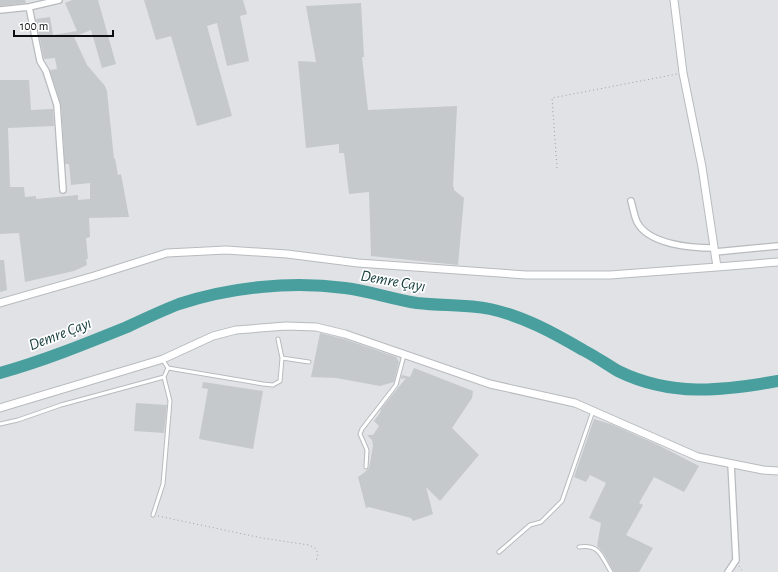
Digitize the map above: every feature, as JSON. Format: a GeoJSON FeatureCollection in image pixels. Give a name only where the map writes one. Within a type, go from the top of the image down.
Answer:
{"type":"FeatureCollection","features":[{"type":"Feature","properties":{"kind":"street"},"geometry":{"type":"LineString","coordinates":[[0,10],[28,7],[59,0]]}},
{"type":"Feature","properties":{"kind":"street"},"geometry":{"type":"LineString","coordinates":[[674,0],[683,73],[702,167],[717,267]]}},
{"type":"Feature","properties":{"kind":"street"},"geometry":{"type":"LineString","coordinates":[[28,7],[40,61],[46,71],[57,105],[63,190]]}},
{"type":"Feature","properties":{"kind":"street"},"geometry":{"type":"LineString","coordinates":[[630,201],[638,223],[644,230],[657,239],[675,245],[714,250],[778,246]]}},
{"type":"Feature","properties":{"kind":"street"},"geometry":{"type":"LineString","coordinates":[[0,303],[167,253],[226,250],[287,254],[358,263],[526,275],[610,275],[778,262]]}},
{"type":"Feature","properties":{"kind":"street"},"geometry":{"type":"LineString","coordinates":[[0,408],[163,359],[213,336],[236,330],[286,326],[316,327],[345,334],[490,384],[575,404],[698,457],[763,470],[778,471]]}},
{"type":"Feature","properties":{"kind":"street"},"geometry":{"type":"LineString","coordinates":[[728,572],[736,560],[731,464]]}},
{"type":"Feature","properties":{"kind":"lane"},"geometry":{"type":"LineString","coordinates":[[168,368],[273,385],[280,381],[282,358],[278,339]]}},
{"type":"Feature","properties":{"kind":"lane"},"geometry":{"type":"LineString","coordinates":[[366,467],[367,450],[360,434],[362,429],[396,384],[404,354]]}},
{"type":"Feature","properties":{"kind":"lane"},"geometry":{"type":"LineString","coordinates":[[282,358],[309,362]]}},
{"type":"Feature","properties":{"kind":"lane"},"geometry":{"type":"LineString","coordinates":[[163,359],[168,368]]}},
{"type":"Feature","properties":{"kind":"lane"},"geometry":{"type":"LineString","coordinates":[[153,515],[163,484],[170,401],[164,377],[168,368]]}},
{"type":"Feature","properties":{"kind":"lane"},"geometry":{"type":"LineString","coordinates":[[0,424],[18,420],[61,405],[164,377]]}},
{"type":"Feature","properties":{"kind":"lane"},"geometry":{"type":"LineString","coordinates":[[499,552],[530,525],[541,522],[562,502],[593,412]]}},
{"type":"Feature","properties":{"kind":"lane"},"geometry":{"type":"LineString","coordinates":[[579,547],[588,546],[597,550],[611,572]]}},
{"type":"Feature","properties":{"kind":"path"},"geometry":{"type":"LineString","coordinates":[[557,168],[552,98],[683,73]]}},
{"type":"Feature","properties":{"kind":"path"},"geometry":{"type":"LineString","coordinates":[[153,515],[255,536],[309,545],[316,549],[318,554],[316,562]]}},
{"type":"Feature","properties":{"kind":"building"},"geometry":{"type":"Polygon","coordinates":[[[0,0],[25,0],[26,3],[0,6],[0,0]]]}},
{"type":"Feature","properties":{"kind":"building"},"geometry":{"type":"Polygon","coordinates":[[[72,0],[98,0],[116,64],[102,68],[91,30],[74,37],[87,65],[105,86],[107,91],[114,159],[115,158],[118,175],[121,174],[129,217],[89,218],[90,237],[86,238],[88,259],[86,259],[87,265],[74,271],[25,282],[19,233],[0,234],[0,80],[29,80],[31,110],[53,109],[54,126],[8,128],[10,187],[24,187],[25,197],[36,196],[36,199],[78,195],[78,200],[90,199],[90,183],[71,185],[69,164],[65,164],[61,105],[50,70],[57,69],[55,58],[44,59],[36,19],[50,17],[53,35],[77,31],[65,3],[72,0]]]}},
{"type":"Feature","properties":{"kind":"building"},"geometry":{"type":"Polygon","coordinates":[[[144,0],[243,0],[247,14],[240,16],[249,61],[227,66],[217,23],[207,26],[232,116],[197,126],[171,36],[156,40],[144,0]]]}},
{"type":"Feature","properties":{"kind":"building"},"geometry":{"type":"Polygon","coordinates":[[[361,3],[364,57],[362,57],[368,110],[457,106],[453,187],[454,190],[464,198],[458,265],[371,256],[369,192],[349,194],[344,153],[339,153],[339,144],[306,148],[298,61],[316,62],[306,6],[361,3]]]}},
{"type":"Feature","properties":{"kind":"building"},"geometry":{"type":"Polygon","coordinates":[[[0,260],[4,260],[7,290],[0,292],[0,260]]]}},
{"type":"Feature","properties":{"kind":"building"},"geometry":{"type":"Polygon","coordinates":[[[320,333],[344,339],[396,357],[399,362],[394,382],[380,386],[336,378],[311,377],[320,333]]]}},
{"type":"Feature","properties":{"kind":"building"},"geometry":{"type":"Polygon","coordinates":[[[414,368],[473,391],[472,398],[452,428],[479,455],[440,501],[426,487],[433,514],[413,521],[411,518],[369,507],[366,508],[358,477],[369,468],[373,446],[372,440],[367,435],[373,435],[379,426],[374,421],[381,409],[406,378],[401,379],[402,375],[410,377],[414,368]]]}},
{"type":"Feature","properties":{"kind":"building"},"geometry":{"type":"Polygon","coordinates":[[[203,382],[263,391],[253,449],[199,439],[208,389],[202,388],[203,382]]]}},
{"type":"Feature","properties":{"kind":"building"},"geometry":{"type":"Polygon","coordinates":[[[136,403],[167,405],[164,433],[134,431],[136,403]]]}},
{"type":"Feature","properties":{"kind":"building"},"geometry":{"type":"Polygon","coordinates":[[[594,419],[613,425],[658,445],[699,466],[684,492],[654,477],[639,503],[643,505],[626,535],[653,548],[639,572],[614,572],[604,554],[597,546],[601,523],[589,518],[606,483],[590,475],[586,482],[574,477],[594,419]]]}},
{"type":"Feature","properties":{"kind":"waterway","name":"Demre Çayı"},"geometry":{"type":"LineString","coordinates":[[0,373],[64,352],[179,304],[199,298],[219,293],[261,287],[303,285],[345,288],[417,303],[472,306],[502,312],[550,331],[618,371],[657,385],[697,390],[757,385],[778,381]]}}]}
